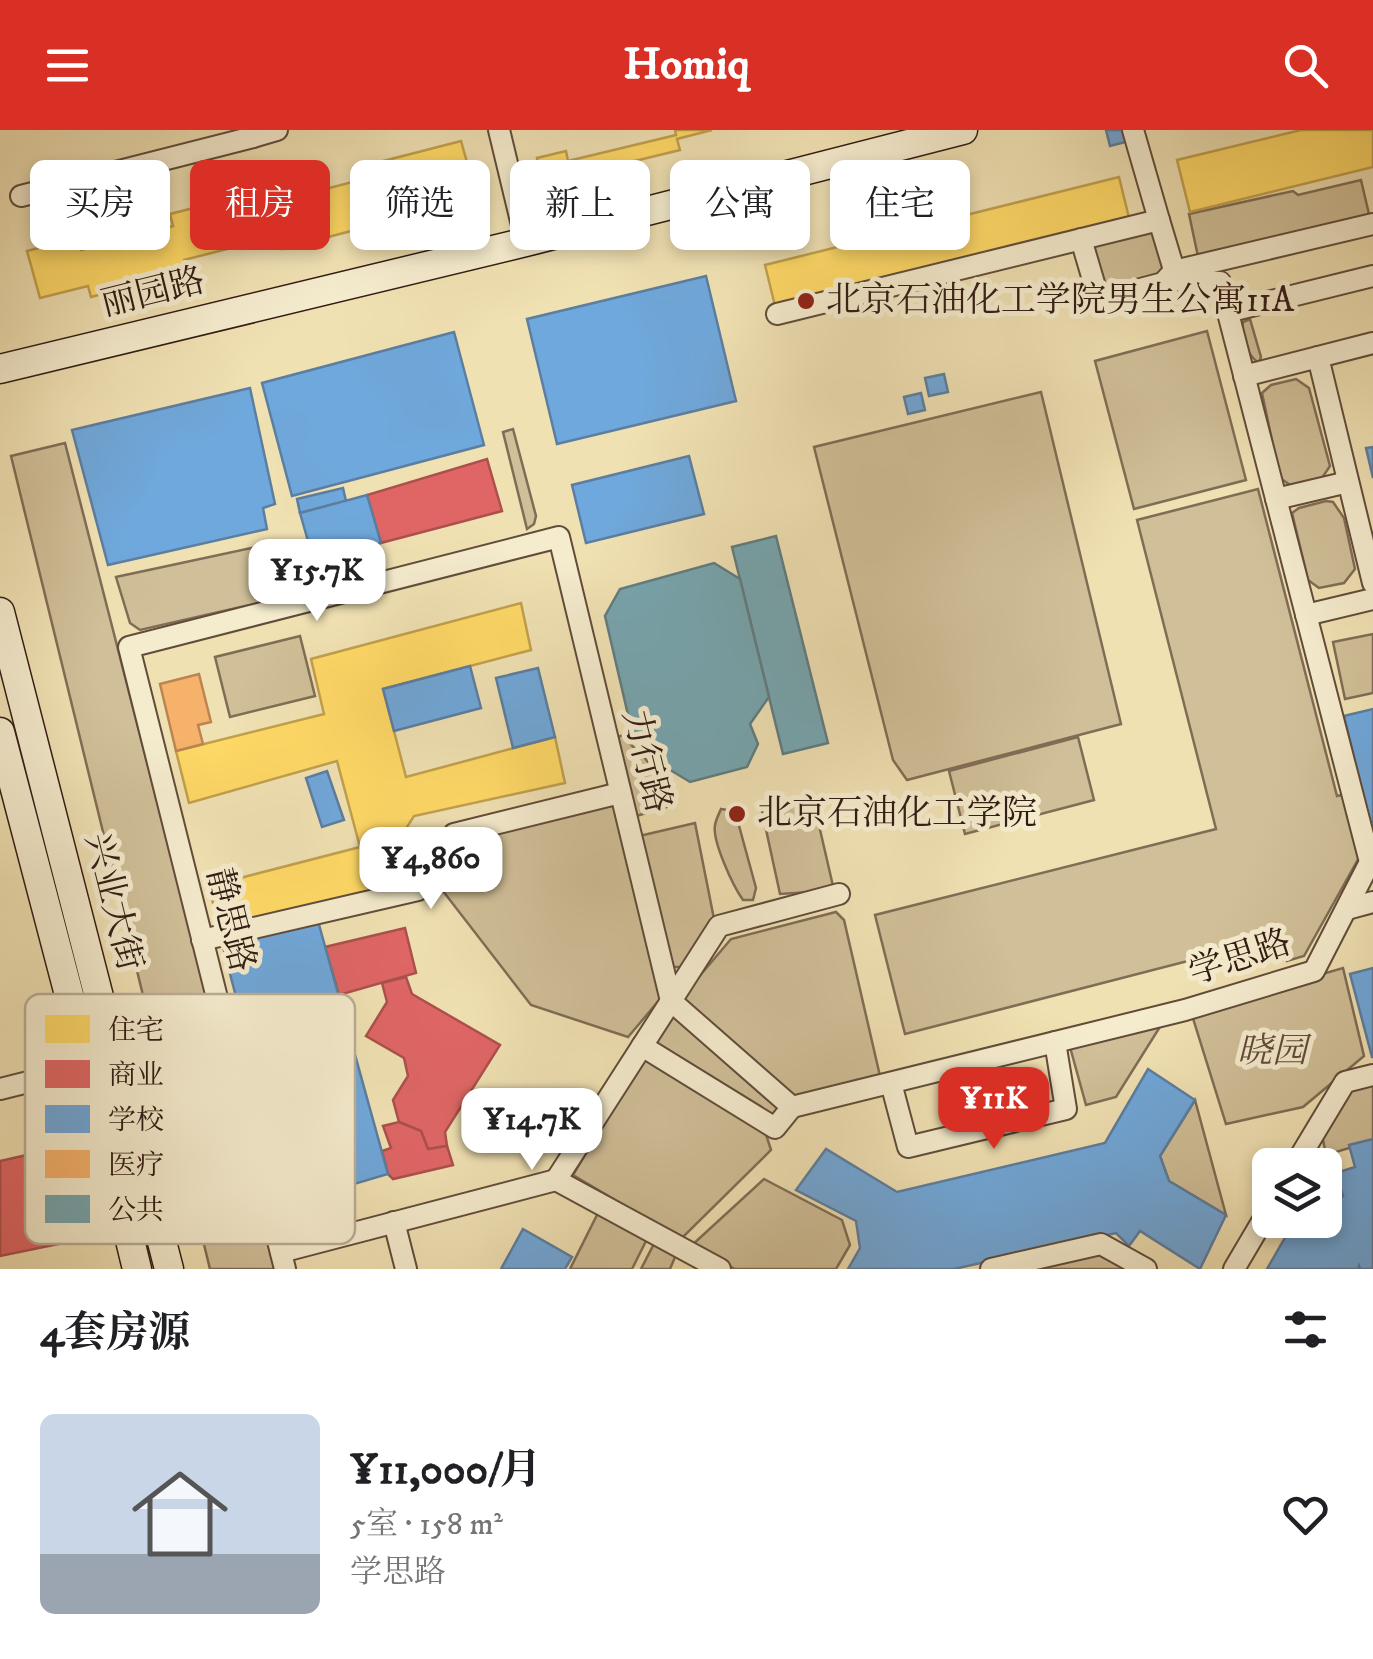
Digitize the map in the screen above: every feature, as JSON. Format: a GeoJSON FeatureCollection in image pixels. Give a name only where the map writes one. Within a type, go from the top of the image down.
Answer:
{"type":"FeatureCollection","features":[{"type":"Feature","properties":{"kind":"main road","name":"丽园路"},"geometry":{"type":"LineString","coordinates":[[650,210],[963,130]]}},
{"type":"Feature","properties":{"kind":"main road","name":"丽园路"},"geometry":{"type":"LineString","coordinates":[[0,369],[510,246]]}},
{"type":"Feature","properties":{"kind":"main road","name":"兴业大街"},"geometry":{"type":"LineString","coordinates":[[0,612],[98,994]]}},
{"type":"Feature","properties":{"kind":"main road","name":"兴业大街"},"geometry":{"type":"LineString","coordinates":[[0,732],[69,994]]}},
{"type":"Feature","properties":{"kind":"main road","name":"兴业大街"},"geometry":{"type":"LineString","coordinates":[[131,1244],[137,1269]]}},
{"type":"Feature","properties":{"kind":"main road","name":"兴业大街"},"geometry":{"type":"LineString","coordinates":[[163,1244],[169,1269]]}},
{"type":"Feature","properties":{"kind":"street"},"geometry":{"type":"LineString","coordinates":[[21,196],[252,133],[277,130]]}},
{"type":"Feature","properties":{"kind":"street"},"geometry":{"type":"LineString","coordinates":[[498,130],[510,178]]}},
{"type":"Feature","properties":{"kind":"street"},"geometry":{"type":"LineString","coordinates":[[1132,130],[1174,271]]}},
{"type":"Feature","properties":{"kind":"street"},"geometry":{"type":"LineString","coordinates":[[777,314],[1159,220]]}},
{"type":"Feature","properties":{"kind":"street"},"geometry":{"type":"LineString","coordinates":[[1081,240],[1099,300],[1164,284],[1174,271],[1373,224]]}},
{"type":"Feature","properties":{"kind":"street","name":"学思路"},"geometry":{"type":"LineString","coordinates":[[642,1046],[775,1128],[792,1107],[1185,1010],[1314,971],[1370,862],[1220,282],[1177,280],[1174,271]]}},
{"type":"Feature","properties":{"kind":"street"},"geometry":{"type":"LineString","coordinates":[[1228,312],[1373,276]]}},
{"type":"Feature","properties":{"kind":"street"},"geometry":{"type":"LineString","coordinates":[[1244,376],[1373,343]]}},
{"type":"Feature","properties":{"kind":"street"},"geometry":{"type":"LineString","coordinates":[[1318,358],[1373,583]]}},
{"type":"Feature","properties":{"kind":"street"},"geometry":{"type":"LineString","coordinates":[[1276,500],[1348,482]]}},
{"type":"Feature","properties":{"kind":"street","name":"静思路"},"geometry":{"type":"LineString","coordinates":[[216,994],[129,647],[558,536]]}},
{"type":"Feature","properties":{"kind":"street","name":"力行路"},"geometry":{"type":"LineString","coordinates":[[558,536],[670,1000]]}},
{"type":"Feature","properties":{"kind":"street"},"geometry":{"type":"LineString","coordinates":[[1306,615],[1373,598]]}},
{"type":"Feature","properties":{"kind":"street"},"geometry":{"type":"LineString","coordinates":[[202,940],[418,890],[454,834],[620,792]]}},
{"type":"Feature","properties":{"kind":"street"},"geometry":{"type":"LineString","coordinates":[[355,1235],[556,1180],[719,926],[839,894]]}},
{"type":"Feature","properties":{"kind":"street"},"geometry":{"type":"LineString","coordinates":[[1347,909],[1373,902]]}},
{"type":"Feature","properties":{"kind":"street"},"geometry":{"type":"LineString","coordinates":[[670,1000],[792,1107]]}},
{"type":"Feature","properties":{"kind":"street"},"geometry":{"type":"LineString","coordinates":[[891,1082],[908,1147],[1066,1110],[1056,1042]]}},
{"type":"Feature","properties":{"kind":"street"},"geometry":{"type":"LineString","coordinates":[[1306,1148],[1345,1082],[1373,1075]]}},
{"type":"Feature","properties":{"kind":"street"},"geometry":{"type":"LineString","coordinates":[[0,1089],[25,1083]]}},
{"type":"Feature","properties":{"kind":"street"},"geometry":{"type":"LineString","coordinates":[[556,1180],[720,1269]]}},
{"type":"Feature","properties":{"kind":"street"},"geometry":{"type":"LineString","coordinates":[[394,1222],[406,1269]]}},
{"type":"Feature","properties":{"kind":"street"},"geometry":{"type":"LineString","coordinates":[[1234,1269],[1252,1238]]}},
{"type":"Feature","properties":{"kind":"street"},"geometry":{"type":"LineString","coordinates":[[283,1260],[330,1244]]}},
{"type":"Feature","properties":{"kind":"street"},"geometry":{"type":"LineString","coordinates":[[991,1269],[1101,1244],[1146,1269]]}},
{"type":"Feature","properties":{"kind":"green space"},"geometry":{"type":"Polygon","coordinates":[[[1361,180],[1372,227],[1200,266],[1189,214],[1361,180]]]}},
{"type":"Feature","properties":{"kind":"green space"},"geometry":{"type":"Polygon","coordinates":[[[1152,231],[1163,268],[1157,277],[1101,292],[1090,251],[1094,240],[1152,231]]]}},
{"type":"Feature","properties":{"kind":"green space"},"geometry":{"type":"Polygon","coordinates":[[[1250,319],[1261,357],[1259,363],[1243,340],[1243,322],[1250,319]]]}},
{"type":"Feature","properties":{"kind":"green space"},"geometry":{"type":"Polygon","coordinates":[[[1207,331],[1246,480],[1134,509],[1095,361],[1207,331]]]}},
{"type":"Feature","properties":{"kind":"green space"},"geometry":{"type":"Polygon","coordinates":[[[1296,379],[1309,388],[1330,466],[1320,481],[1296,489],[1280,478],[1262,393],[1271,385],[1296,379]]]}},
{"type":"Feature","properties":{"kind":"green space"},"geometry":{"type":"Polygon","coordinates":[[[1041,392],[1121,724],[907,780],[893,760],[814,447],[1041,392]]]}},
{"type":"Feature","properties":{"kind":"green space"},"geometry":{"type":"Polygon","coordinates":[[[513,429],[536,516],[527,529],[503,432],[513,429]]]}},
{"type":"Feature","properties":{"kind":"green space"},"geometry":{"type":"Polygon","coordinates":[[[65,443],[206,994],[143,994],[11,456],[65,443]]]}},
{"type":"Feature","properties":{"kind":"green space"},"geometry":{"type":"Polygon","coordinates":[[[1258,489],[1337,796],[1346,794],[1361,854],[1304,956],[1287,961],[1281,937],[905,1034],[875,915],[1216,829],[1137,520],[1258,489]]]}},
{"type":"Feature","properties":{"kind":"green space"},"geometry":{"type":"Polygon","coordinates":[[[1333,502],[1344,518],[1355,569],[1344,583],[1319,588],[1308,580],[1292,513],[1333,502]]]}},
{"type":"Feature","properties":{"kind":"green space"},"geometry":{"type":"Polygon","coordinates":[[[270,544],[280,598],[140,630],[130,623],[116,577],[270,544]]]}},
{"type":"Feature","properties":{"kind":"green space"},"geometry":{"type":"Polygon","coordinates":[[[1373,634],[1373,693],[1345,699],[1333,642],[1373,634]]]}},
{"type":"Feature","properties":{"kind":"green space"},"geometry":{"type":"Polygon","coordinates":[[[300,636],[315,696],[230,717],[215,657],[300,636]]]}},
{"type":"Feature","properties":{"kind":"green space"},"geometry":{"type":"Polygon","coordinates":[[[623,735],[655,774],[669,776],[673,805],[630,818],[610,740],[623,735]]]}},
{"type":"Feature","properties":{"kind":"green space"},"geometry":{"type":"Polygon","coordinates":[[[1078,737],[1094,800],[965,834],[949,771],[1078,737]]]}},
{"type":"Feature","properties":{"kind":"green space"},"geometry":{"type":"Polygon","coordinates":[[[812,795],[833,886],[826,891],[780,894],[762,811],[781,801],[812,795]]]}},
{"type":"Feature","properties":{"kind":"green space"},"geometry":{"type":"Polygon","coordinates":[[[614,803],[661,998],[628,1037],[531,1005],[436,882],[460,843],[614,803]]]}},
{"type":"Feature","properties":{"kind":"green space"},"geometry":{"type":"Polygon","coordinates":[[[721,809],[735,811],[756,888],[753,900],[743,900],[720,852],[715,825],[721,809]]]}},
{"type":"Feature","properties":{"kind":"green space"},"geometry":{"type":"Polygon","coordinates":[[[695,823],[715,924],[685,967],[672,967],[635,837],[695,823]]]}},
{"type":"Feature","properties":{"kind":"green space"},"geometry":{"type":"Polygon","coordinates":[[[836,912],[844,920],[880,1076],[795,1096],[680,999],[731,939],[836,912]]]}},
{"type":"Feature","properties":{"kind":"green space","name":"晓园"},"geometry":{"type":"Polygon","coordinates":[[[1343,968],[1364,1056],[1303,1107],[1226,1124],[1191,1012],[1343,968]]]}},
{"type":"Feature","properties":{"kind":"green space"},"geometry":{"type":"Polygon","coordinates":[[[671,1001],[792,1107],[775,1128],[642,1046],[671,1001]]]}},
{"type":"Feature","properties":{"kind":"green space"},"geometry":{"type":"Polygon","coordinates":[[[1163,1022],[1116,1097],[1086,1105],[1070,1047],[1163,1022]]]}},
{"type":"Feature","properties":{"kind":"green space"},"geometry":{"type":"Polygon","coordinates":[[[643,1057],[764,1128],[771,1150],[681,1239],[573,1175],[643,1057]]]}},
{"type":"Feature","properties":{"kind":"green space"},"geometry":{"type":"Polygon","coordinates":[[[1373,1084],[1373,1141],[1342,1150],[1325,1148],[1322,1135],[1349,1089],[1373,1084]]]}},
{"type":"Feature","properties":{"kind":"green space"},"geometry":{"type":"Polygon","coordinates":[[[1195,1100],[1226,1215],[1169,1181],[1160,1156],[1195,1100]]]}},
{"type":"Feature","properties":{"kind":"green space"},"geometry":{"type":"Polygon","coordinates":[[[764,1179],[842,1220],[850,1245],[836,1269],[735,1269],[691,1246],[764,1179]]]}},
{"type":"Feature","properties":{"kind":"green space"},"geometry":{"type":"Polygon","coordinates":[[[600,1209],[650,1233],[632,1269],[570,1269],[600,1209]]]}},
{"type":"Feature","properties":{"kind":"green space"},"geometry":{"type":"Polygon","coordinates":[[[656,1240],[678,1250],[670,1269],[641,1269],[656,1240]]]}},
{"type":"Feature","properties":{"kind":"green space"},"geometry":{"type":"Polygon","coordinates":[[[204,1244],[271,1244],[277,1269],[210,1269],[204,1244]]]}},
{"type":"Feature","properties":{"kind":"green space"},"geometry":{"type":"Polygon","coordinates":[[[1104,1252],[1128,1269],[1030,1269],[1104,1252]]]}},
{"type":"Feature","properties":{"kind":"building: 住宅"},"geometry":{"type":"Polygon","coordinates":[[[675,130],[712,130],[677,139],[680,150],[639,160],[572,160],[676,135],[675,130]]]}},
{"type":"Feature","properties":{"kind":"building: 住宅"},"geometry":{"type":"Polygon","coordinates":[[[1301,130],[1373,130],[1373,167],[1190,212],[1177,160],[1301,130]]]}},
{"type":"Feature","properties":{"kind":"building: 住宅"},"geometry":{"type":"Polygon","coordinates":[[[461,141],[466,160],[387,160],[461,141]]]}},
{"type":"Feature","properties":{"kind":"building: 住宅"},"geometry":{"type":"Polygon","coordinates":[[[566,151],[568,160],[537,160],[537,158],[566,151]]]}},
{"type":"Feature","properties":{"kind":"building: 住宅"},"geometry":{"type":"Polygon","coordinates":[[[1119,177],[1131,226],[777,314],[765,265],[830,249],[970,250],[970,214],[1119,177]]]}},
{"type":"Feature","properties":{"kind":"building: 住宅"},"geometry":{"type":"Polygon","coordinates":[[[350,183],[350,231],[330,237],[330,188],[350,183]]]}},
{"type":"Feature","properties":{"kind":"building: 住宅"},"geometry":{"type":"Polygon","coordinates":[[[190,209],[190,250],[223,250],[184,260],[187,272],[91,297],[88,286],[40,298],[27,251],[170,250],[170,214],[190,209]]]}},
{"type":"Feature","properties":{"kind":"building: 住宅"},"geometry":{"type":"Polygon","coordinates":[[[521,603],[531,650],[383,689],[406,777],[555,737],[565,783],[414,816],[370,884],[373,894],[220,934],[209,886],[360,847],[337,761],[189,803],[176,751],[324,714],[311,659],[521,603]]]}},
{"type":"Feature","properties":{"kind":"building: 商业"},"geometry":{"type":"Polygon","coordinates":[[[487,459],[502,511],[381,543],[367,495],[487,459]]]}},
{"type":"Feature","properties":{"kind":"building: 商业"},"geometry":{"type":"Polygon","coordinates":[[[405,928],[416,973],[339,994],[325,947],[405,928]]]}},
{"type":"Feature","properties":{"kind":"building: 商业"},"geometry":{"type":"Polygon","coordinates":[[[406,977],[412,994],[500,1045],[445,1132],[447,1146],[428,1149],[421,1131],[399,1122],[393,1100],[408,1076],[404,1058],[366,1036],[387,1002],[382,983],[406,977]]]}},
{"type":"Feature","properties":{"kind":"building: 商业"},"geometry":{"type":"Polygon","coordinates":[[[399,1122],[421,1131],[428,1149],[447,1146],[453,1165],[393,1179],[382,1151],[391,1148],[383,1126],[399,1122]]]}},
{"type":"Feature","properties":{"kind":"building: 商业"},"geometry":{"type":"Polygon","coordinates":[[[25,1155],[25,1244],[58,1244],[0,1256],[0,1161],[25,1155]]]}},
{"type":"Feature","properties":{"kind":"building: 学校"},"geometry":{"type":"Polygon","coordinates":[[[1106,130],[1126,130],[1129,141],[1110,146],[1106,130]]]}},
{"type":"Feature","properties":{"kind":"building: 学校"},"geometry":{"type":"Polygon","coordinates":[[[706,276],[736,401],[557,444],[527,319],[706,276]]]}},
{"type":"Feature","properties":{"kind":"building: 学校"},"geometry":{"type":"Polygon","coordinates":[[[454,332],[484,445],[292,496],[262,383],[454,332]]]}},
{"type":"Feature","properties":{"kind":"building: 学校"},"geometry":{"type":"Polygon","coordinates":[[[944,374],[948,392],[929,396],[925,378],[944,374]]]}},
{"type":"Feature","properties":{"kind":"building: 学校"},"geometry":{"type":"Polygon","coordinates":[[[250,388],[275,504],[263,508],[267,529],[108,565],[72,430],[250,388]]]}},
{"type":"Feature","properties":{"kind":"building: 学校"},"geometry":{"type":"Polygon","coordinates":[[[921,393],[925,410],[908,414],[904,397],[921,393]]]}},
{"type":"Feature","properties":{"kind":"building: 学校"},"geometry":{"type":"Polygon","coordinates":[[[1373,447],[1373,478],[1366,448],[1373,447]]]}},
{"type":"Feature","properties":{"kind":"building: 学校"},"geometry":{"type":"Polygon","coordinates":[[[689,456],[704,514],[586,543],[572,485],[689,456]]]}},
{"type":"Feature","properties":{"kind":"building: 学校"},"geometry":{"type":"Polygon","coordinates":[[[343,488],[346,501],[300,513],[297,499],[343,488]]]}},
{"type":"Feature","properties":{"kind":"building: 学校"},"geometry":{"type":"Polygon","coordinates":[[[367,495],[381,543],[314,562],[300,513],[367,495]]]}},
{"type":"Feature","properties":{"kind":"building: 学校"},"geometry":{"type":"Polygon","coordinates":[[[470,666],[481,708],[394,731],[383,689],[470,666]]]}},
{"type":"Feature","properties":{"kind":"building: 学校"},"geometry":{"type":"Polygon","coordinates":[[[538,668],[555,737],[513,748],[496,678],[538,668]]]}},
{"type":"Feature","properties":{"kind":"building: 学校"},"geometry":{"type":"Polygon","coordinates":[[[1373,709],[1373,828],[1371,828],[1344,716],[1373,709]]]}},
{"type":"Feature","properties":{"kind":"building: 学校"},"geometry":{"type":"Polygon","coordinates":[[[327,771],[344,820],[322,827],[306,778],[327,771]]]}},
{"type":"Feature","properties":{"kind":"building: 学校"},"geometry":{"type":"Polygon","coordinates":[[[318,921],[338,994],[235,994],[223,947],[318,921]]]}},
{"type":"Feature","properties":{"kind":"building: 学校"},"geometry":{"type":"Polygon","coordinates":[[[1373,968],[1373,1057],[1372,1057],[1350,974],[1373,968]]]}},
{"type":"Feature","properties":{"kind":"building: 学校"},"geometry":{"type":"Polygon","coordinates":[[[355,1055],[388,1174],[355,1184],[355,1055]]]}},
{"type":"Feature","properties":{"kind":"building: 学校"},"geometry":{"type":"Polygon","coordinates":[[[1148,1069],[1195,1100],[1160,1156],[1169,1181],[1226,1215],[1200,1269],[1140,1231],[1129,1246],[1116,1233],[954,1269],[848,1269],[860,1248],[856,1221],[796,1190],[826,1149],[897,1192],[1105,1143],[1148,1069]]]}},
{"type":"Feature","properties":{"kind":"building: 学校"},"geometry":{"type":"Polygon","coordinates":[[[1373,1139],[1373,1269],[1267,1269],[1285,1238],[1342,1238],[1342,1171],[1355,1167],[1349,1145],[1373,1139]]]}},
{"type":"Feature","properties":{"kind":"building: 学校"},"geometry":{"type":"Polygon","coordinates":[[[523,1229],[572,1257],[565,1269],[501,1269],[523,1229]]]}},
{"type":"Feature","properties":{"kind":"building: 医疗"},"geometry":{"type":"Polygon","coordinates":[[[199,674],[211,722],[198,725],[203,744],[176,751],[160,684],[199,674]]]}},
{"type":"Feature","properties":{"kind":"building: 公共"},"geometry":{"type":"Polygon","coordinates":[[[776,536],[828,743],[783,754],[732,547],[776,536]]]}},
{"type":"Feature","properties":{"kind":"building: 公共"},"geometry":{"type":"Polygon","coordinates":[[[714,563],[740,579],[769,697],[750,724],[758,744],[747,767],[690,782],[667,768],[659,748],[632,732],[605,616],[620,589],[714,563]]]}},
{"type":"Feature","properties":{"kind":"place","name":"北京石油化工学院男生公寓11A"},"geometry":{"type":"Point","coordinates":[806,301]}},
{"type":"Feature","properties":{"kind":"place","name":"北京石油化工学院"},"geometry":{"type":"Point","coordinates":[737,814]}}]}
